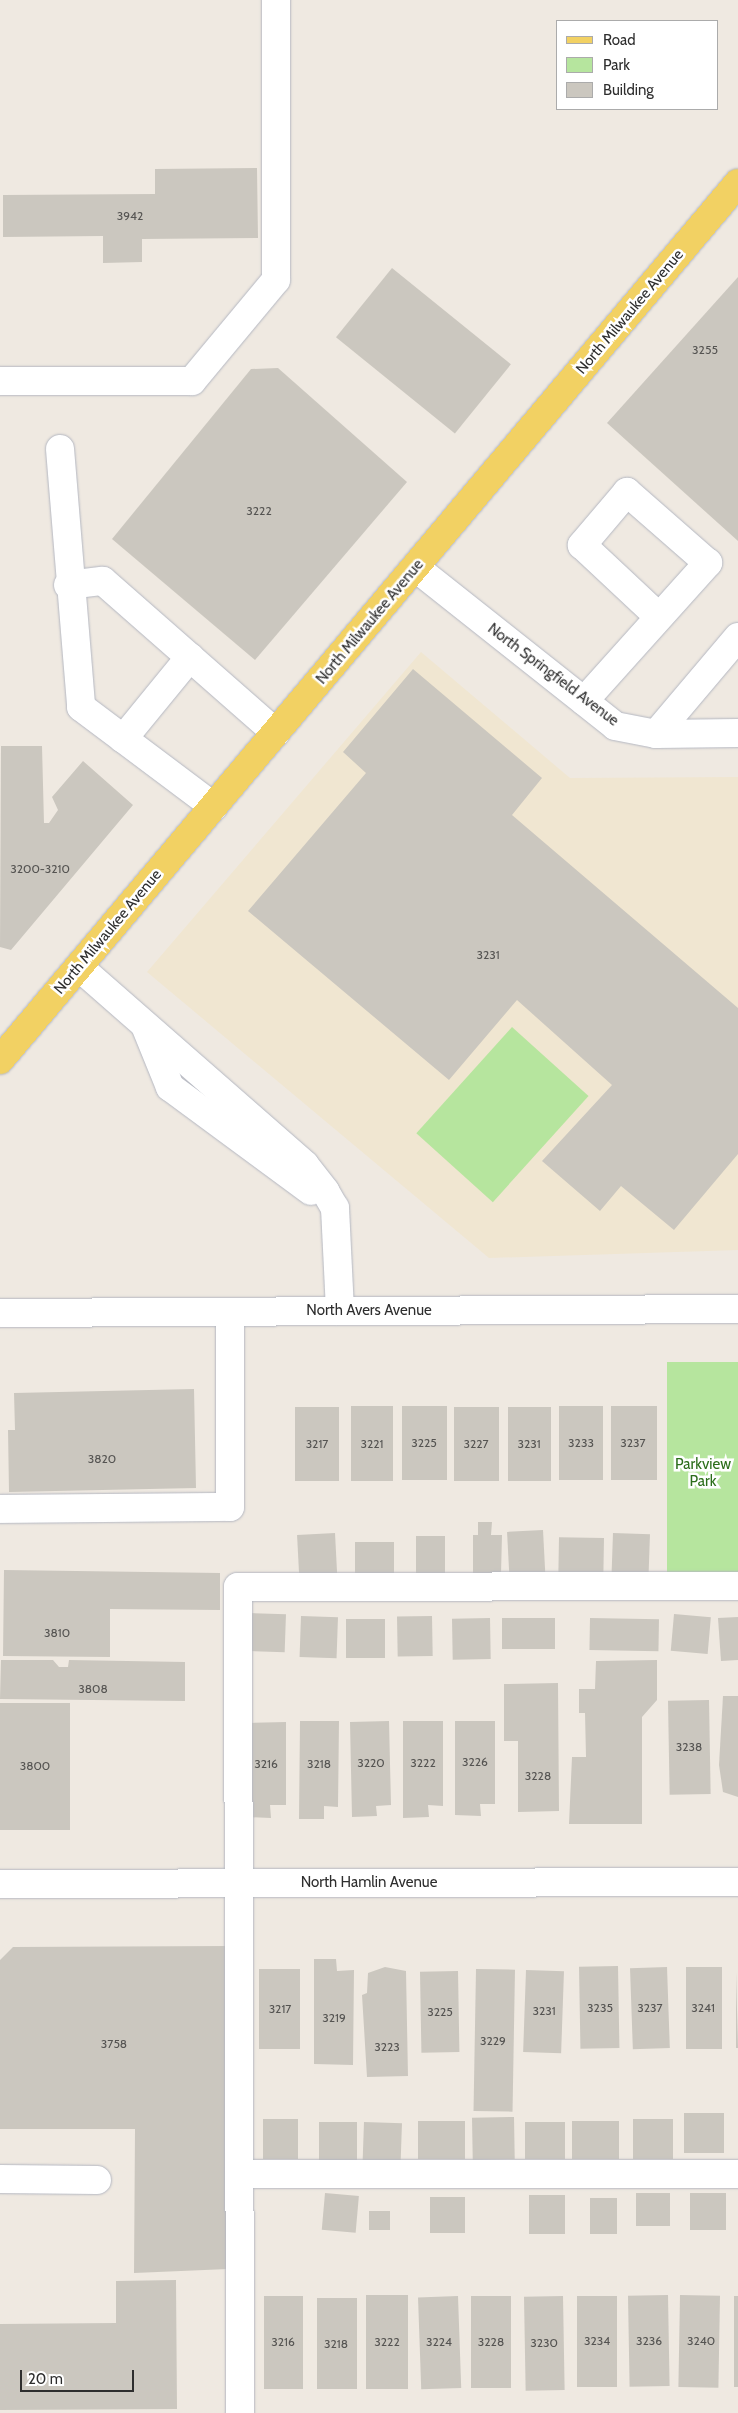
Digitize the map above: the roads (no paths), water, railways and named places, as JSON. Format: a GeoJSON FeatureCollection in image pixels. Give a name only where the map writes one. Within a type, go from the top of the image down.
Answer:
{"type":"FeatureCollection","features":[{"type":"Feature","properties":{"kind":"main road","name":"North Milwaukee Avenue"},"geometry":{"type":"LineString","coordinates":[[0,1060],[416,568],[738,183]]}},
{"type":"Feature","properties":{"kind":"street"},"geometry":{"type":"LineString","coordinates":[[0,382],[192,381],[276,280],[276,0]]}},
{"type":"Feature","properties":{"kind":"street"},"geometry":{"type":"LineString","coordinates":[[60,449],[68,585],[81,707],[214,807]]}},
{"type":"Feature","properties":{"kind":"street"},"geometry":{"type":"LineString","coordinates":[[584,701],[659,617],[708,562],[627,492],[582,545],[659,617]]}},
{"type":"Feature","properties":{"kind":"street","name":"North Springfield Avenue"},"geometry":{"type":"LineString","coordinates":[[416,568],[615,726],[656,734],[738,733]]}},
{"type":"Feature","properties":{"kind":"street"},"geometry":{"type":"LineString","coordinates":[[68,585],[103,581],[276,733]]}},
{"type":"Feature","properties":{"kind":"street"},"geometry":{"type":"LineString","coordinates":[[656,734],[738,636]]}},
{"type":"Feature","properties":{"kind":"street"},"geometry":{"type":"LineString","coordinates":[[123,739],[190,657]]}},
{"type":"Feature","properties":{"kind":"street"},"geometry":{"type":"LineString","coordinates":[[79,966],[305,1165],[335,1208],[340,1311]]}},
{"type":"Feature","properties":{"kind":"street","name":"North Avers Avenue"},"geometry":{"type":"LineString","coordinates":[[0,1313],[738,1309]]}},
{"type":"Feature","properties":{"kind":"street"},"geometry":{"type":"LineString","coordinates":[[0,1509],[230,1507],[230,1312]]}},
{"type":"Feature","properties":{"kind":"street"},"geometry":{"type":"LineString","coordinates":[[240,2413],[238,1586],[738,1586]]}},
{"type":"Feature","properties":{"kind":"street","name":"North Hamlin Avenue"},"geometry":{"type":"LineString","coordinates":[[0,1884],[738,1882]]}},
{"type":"Feature","properties":{"kind":"street"},"geometry":{"type":"LineString","coordinates":[[239,2174],[738,2174]]}},
{"type":"Feature","properties":{"kind":"street"},"geometry":{"type":"LineString","coordinates":[[0,2179],[97,2180]]}},
{"type":"Feature","properties":{"kind":"park label","name":"Parkview Park"},"geometry":{"type":"Point","coordinates":[703,1472]}}]}
